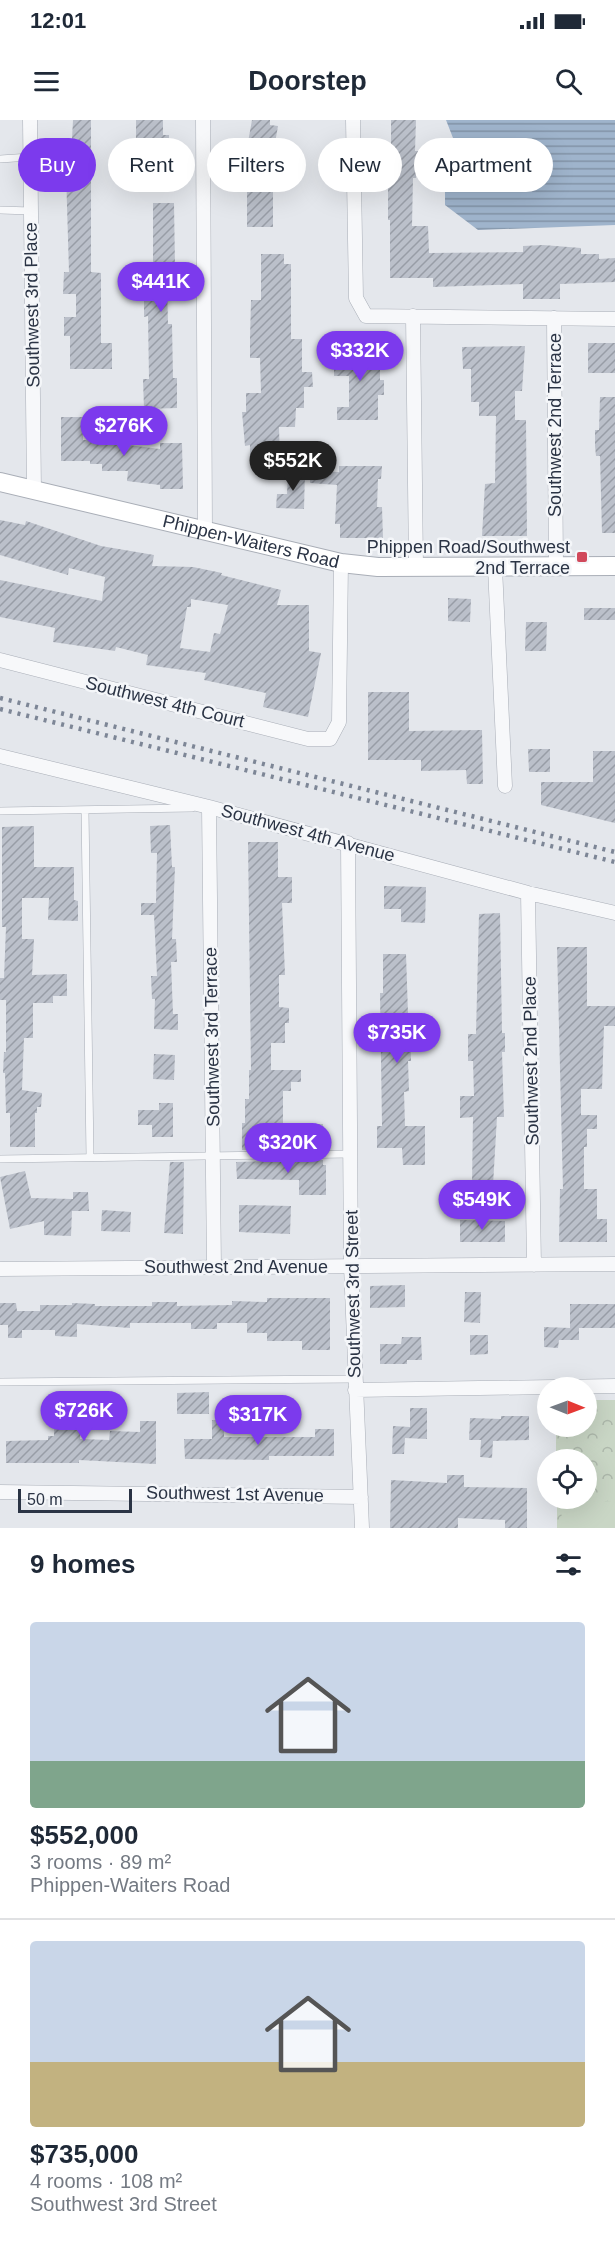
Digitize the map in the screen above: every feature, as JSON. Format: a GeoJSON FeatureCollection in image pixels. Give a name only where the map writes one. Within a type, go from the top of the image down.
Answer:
{"type":"FeatureCollection","features":[{"type":"Feature","properties":{"kind":"street","name":"Southwest 3rd Place"},"geometry":{"type":"LineString","coordinates":[[30,120],[30,138]]}},
{"type":"Feature","properties":{"kind":"street"},"geometry":{"type":"LineString","coordinates":[[202,120],[206,530]]}},
{"type":"Feature","properties":{"kind":"street"},"geometry":{"type":"LineString","coordinates":[[353,120],[356,298],[366,316],[615,319]]}},
{"type":"Feature","properties":{"kind":"street","name":"Southwest 3rd Place"},"geometry":{"type":"LineString","coordinates":[[31,192],[34,491]]}},
{"type":"Feature","properties":{"kind":"street"},"geometry":{"type":"LineString","coordinates":[[413,316],[416,567]]}},
{"type":"Feature","properties":{"kind":"street","name":"Southwest 2nd Terrace"},"geometry":{"type":"LineString","coordinates":[[554,318],[556,567]]}},
{"type":"Feature","properties":{"kind":"street","name":"Phippen-Waiters Road"},"geometry":{"type":"LineString","coordinates":[[0,482],[341,563],[416,567],[615,566]]}},
{"type":"Feature","properties":{"kind":"street","name":"Southwest 4th Court"},"geometry":{"type":"LineString","coordinates":[[0,660],[308,739],[330,739],[339,722],[341,563]]}},
{"type":"Feature","properties":{"kind":"street"},"geometry":{"type":"LineString","coordinates":[[495,567],[505,786]]}},
{"type":"Feature","properties":{"kind":"street","name":"Southwest 4th Avenue"},"geometry":{"type":"LineString","coordinates":[[0,756],[209,807],[528,893],[615,913]]}},
{"type":"Feature","properties":{"kind":"street","name":"Southwest 3rd Terrace"},"geometry":{"type":"LineString","coordinates":[[209,807],[214,1267]]}},
{"type":"Feature","properties":{"kind":"street","name":"Southwest 3rd Street"},"geometry":{"type":"LineString","coordinates":[[348,843],[351,1266],[362,1528]]}},
{"type":"Feature","properties":{"kind":"street","name":"Southwest 2nd Place"},"geometry":{"type":"LineString","coordinates":[[528,893],[534,1265]]}},
{"type":"Feature","properties":{"kind":"street","name":"Southwest 2nd Avenue"},"geometry":{"type":"LineString","coordinates":[[0,1269],[615,1264]]}},
{"type":"Feature","properties":{"kind":"street"},"geometry":{"type":"LineString","coordinates":[[355,1384],[615,1386]]}},
{"type":"Feature","properties":{"kind":"street","name":"Southwest 1st Avenue"},"geometry":{"type":"LineString","coordinates":[[0,1492],[361,1497]]}},
{"type":"Feature","properties":{"kind":"lane"},"geometry":{"type":"LineString","coordinates":[[0,159],[18,158]]}},
{"type":"Feature","properties":{"kind":"lane"},"geometry":{"type":"LineString","coordinates":[[0,210],[31,212]]}},
{"type":"Feature","properties":{"kind":"lane"},"geometry":{"type":"LineString","coordinates":[[0,811],[209,807]]}},
{"type":"Feature","properties":{"kind":"lane"},"geometry":{"type":"LineString","coordinates":[[85,810],[90,1157]]}},
{"type":"Feature","properties":{"kind":"lane"},"geometry":{"type":"LineString","coordinates":[[0,1159],[350,1154]]}},
{"type":"Feature","properties":{"kind":"lane"},"geometry":{"type":"LineString","coordinates":[[0,1382],[355,1384]]}},
{"type":"Feature","properties":{"kind":"green space"},"geometry":{"type":"Polygon","coordinates":[[[597,1400],[615,1400],[615,1528],[557,1528],[557,1509],[597,1509],[597,1449],[556,1449],[556,1437],[597,1437],[597,1400]]]}},
{"type":"Feature","properties":{"kind":"green space"},"geometry":{"type":"Polygon","coordinates":[[[597,1501],[615,1501],[615,1528],[562,1528],[561,1509],[597,1509],[597,1501]]]}},
{"type":"Feature","properties":{"kind":"water"},"geometry":{"type":"Polygon","coordinates":[[[446,120],[615,120],[615,225],[478,230],[445,205],[445,192],[553,192],[553,138],[453,138],[446,120]]]}},
{"type":"Feature","properties":{"kind":"building"},"geometry":{"type":"Polygon","coordinates":[[[73,120],[91,120],[91,138],[72,138],[73,120]]]}},
{"type":"Feature","properties":{"kind":"building"},"geometry":{"type":"Polygon","coordinates":[[[136,120],[163,120],[163,135],[169,135],[169,138],[136,138],[136,120]]]}},
{"type":"Feature","properties":{"kind":"building"},"geometry":{"type":"Polygon","coordinates":[[[252,120],[270,120],[270,125],[278,126],[276,138],[249,138],[252,120]]]}},
{"type":"Feature","properties":{"kind":"building"},"geometry":{"type":"Polygon","coordinates":[[[391,120],[416,120],[412,226],[428,226],[429,253],[523,252],[523,246],[543,245],[581,248],[581,254],[599,254],[599,259],[615,258],[615,282],[560,284],[560,299],[523,299],[523,284],[433,287],[433,278],[390,278],[388,192],[402,192],[402,138],[391,138],[391,120]]]}},
{"type":"Feature","properties":{"kind":"building"},"geometry":{"type":"Polygon","coordinates":[[[67,192],[91,192],[91,272],[101,273],[101,343],[112,343],[112,369],[70,369],[70,336],[64,336],[64,317],[76,317],[76,294],[63,294],[64,272],[69,272],[67,192]]]}},
{"type":"Feature","properties":{"kind":"building"},"geometry":{"type":"Polygon","coordinates":[[[247,192],[273,192],[273,227],[247,227],[247,192]]]}},
{"type":"Feature","properties":{"kind":"building"},"geometry":{"type":"Polygon","coordinates":[[[153,203],[174,203],[175,266],[173,284],[167,284],[168,324],[172,324],[173,378],[177,378],[177,408],[144,409],[143,379],[149,379],[148,316],[144,317],[144,273],[153,273],[153,203]]]}},
{"type":"Feature","properties":{"kind":"building"},"geometry":{"type":"Polygon","coordinates":[[[261,254],[284,254],[284,264],[291,264],[291,339],[302,339],[302,372],[312,372],[313,387],[304,387],[304,408],[296,408],[295,427],[279,427],[280,461],[250,462],[250,445],[245,446],[242,412],[246,412],[246,393],[261,393],[260,358],[250,358],[250,339],[251,300],[261,300],[261,254]]]}},
{"type":"Feature","properties":{"kind":"building"},"geometry":{"type":"Polygon","coordinates":[[[588,343],[615,343],[615,373],[588,373],[588,343]]]}},
{"type":"Feature","properties":{"kind":"building"},"geometry":{"type":"Polygon","coordinates":[[[334,345],[351,345],[351,349],[380,349],[380,380],[384,380],[384,395],[378,395],[378,420],[337,420],[337,407],[349,407],[349,376],[334,376],[334,345]]]}},
{"type":"Feature","properties":{"kind":"building"},"geometry":{"type":"Polygon","coordinates":[[[525,346],[522,391],[515,391],[515,420],[526,420],[527,536],[482,536],[485,484],[495,483],[496,416],[479,416],[479,402],[471,402],[471,369],[463,369],[462,347],[525,346]]]}},
{"type":"Feature","properties":{"kind":"building"},"geometry":{"type":"Polygon","coordinates":[[[600,397],[615,397],[615,533],[602,533],[600,456],[596,456],[595,446],[595,430],[599,430],[600,397]]]}},
{"type":"Feature","properties":{"kind":"building"},"geometry":{"type":"Polygon","coordinates":[[[61,417],[83,417],[83,440],[120,441],[120,444],[160,449],[160,443],[182,443],[183,489],[160,489],[160,485],[127,481],[128,471],[102,471],[102,464],[90,464],[90,461],[61,461],[61,417]]]}},
{"type":"Feature","properties":{"kind":"building"},"geometry":{"type":"Polygon","coordinates":[[[339,466],[382,466],[381,479],[378,479],[377,507],[382,507],[383,538],[340,538],[340,524],[335,524],[337,485],[310,483],[310,471],[339,472],[339,466]]]}},
{"type":"Feature","properties":{"kind":"building"},"geometry":{"type":"Polygon","coordinates":[[[288,471],[305,472],[304,509],[276,508],[277,494],[287,494],[288,471]]]}},
{"type":"Feature","properties":{"kind":"building"},"geometry":{"type":"Polygon","coordinates":[[[0,520],[25,525],[26,521],[101,546],[154,555],[152,566],[193,567],[281,590],[277,605],[309,605],[309,651],[321,653],[308,717],[263,707],[266,693],[204,680],[206,673],[146,665],[148,655],[116,647],[115,651],[53,642],[55,628],[0,617],[0,580],[102,601],[105,577],[69,568],[68,575],[0,555],[0,520]],[[191,599],[191,607],[187,607],[180,648],[210,652],[214,633],[220,634],[228,605],[191,599]]]}},
{"type":"Feature","properties":{"kind":"building"},"geometry":{"type":"Polygon","coordinates":[[[448,598],[471,599],[470,622],[448,621],[448,598]]]}},
{"type":"Feature","properties":{"kind":"building"},"geometry":{"type":"Polygon","coordinates":[[[584,608],[615,608],[615,620],[584,620],[584,608]]]}},
{"type":"Feature","properties":{"kind":"building"},"geometry":{"type":"Polygon","coordinates":[[[526,622],[547,622],[546,651],[525,651],[526,622]]]}},
{"type":"Feature","properties":{"kind":"building"},"geometry":{"type":"Polygon","coordinates":[[[368,692],[409,692],[409,731],[482,730],[483,784],[467,784],[466,770],[421,771],[421,760],[368,760],[368,692]]]}},
{"type":"Feature","properties":{"kind":"building"},"geometry":{"type":"Polygon","coordinates":[[[528,749],[550,749],[550,772],[529,772],[528,749]]]}},
{"type":"Feature","properties":{"kind":"building"},"geometry":{"type":"Polygon","coordinates":[[[593,751],[615,751],[615,823],[541,805],[541,782],[593,782],[593,751]]]}},
{"type":"Feature","properties":{"kind":"building"},"geometry":{"type":"Polygon","coordinates":[[[170,825],[172,867],[175,867],[172,939],[176,939],[177,962],[171,962],[173,1014],[178,1014],[178,1030],[154,1029],[155,999],[152,999],[151,976],[157,976],[154,915],[141,915],[141,903],[156,903],[157,853],[151,853],[150,826],[170,825]]]}},
{"type":"Feature","properties":{"kind":"building"},"geometry":{"type":"Polygon","coordinates":[[[34,826],[34,867],[74,867],[74,900],[78,901],[78,921],[48,920],[49,898],[22,898],[22,939],[34,939],[32,975],[67,974],[67,996],[53,996],[53,1003],[33,1003],[33,1038],[24,1038],[22,1090],[42,1093],[41,1107],[37,1107],[37,1113],[35,1113],[35,1147],[10,1147],[10,1113],[6,1113],[5,1073],[3,1073],[4,1052],[6,1052],[6,1000],[0,1000],[0,978],[4,978],[6,927],[2,927],[2,827],[34,826]]]}},
{"type":"Feature","properties":{"kind":"building"},"geometry":{"type":"Polygon","coordinates":[[[248,842],[278,842],[278,877],[292,877],[292,903],[282,903],[285,975],[279,975],[279,1007],[289,1008],[289,1023],[285,1023],[285,1043],[271,1043],[271,1070],[301,1070],[301,1082],[291,1082],[291,1091],[283,1091],[283,1124],[323,1124],[323,1149],[242,1150],[242,1123],[245,1123],[245,1099],[249,1099],[249,1070],[251,1070],[248,842]]]}},
{"type":"Feature","properties":{"kind":"building"},"geometry":{"type":"Polygon","coordinates":[[[384,886],[426,887],[425,923],[401,922],[401,909],[384,909],[384,886]]]}},
{"type":"Feature","properties":{"kind":"building"},"geometry":{"type":"Polygon","coordinates":[[[500,913],[502,1033],[505,1033],[505,1052],[502,1052],[504,1117],[497,1117],[493,1185],[472,1185],[473,1117],[460,1118],[460,1096],[474,1096],[473,1061],[468,1061],[468,1034],[476,1034],[479,914],[500,913]]]}},
{"type":"Feature","properties":{"kind":"building"},"geometry":{"type":"Polygon","coordinates":[[[557,947],[587,947],[587,1006],[615,1006],[615,1026],[604,1026],[602,1089],[581,1089],[581,1115],[597,1115],[597,1129],[587,1129],[587,1147],[584,1147],[584,1189],[597,1189],[597,1219],[607,1219],[607,1242],[559,1242],[560,1189],[563,1189],[557,947]]]}},
{"type":"Feature","properties":{"kind":"building"},"geometry":{"type":"Polygon","coordinates":[[[383,954],[406,954],[408,1014],[417,1014],[418,1028],[410,1028],[409,1091],[404,1092],[405,1126],[425,1126],[425,1165],[403,1165],[402,1148],[377,1148],[377,1126],[382,1126],[380,993],[383,993],[383,954]]]}},
{"type":"Feature","properties":{"kind":"building"},"geometry":{"type":"Polygon","coordinates":[[[154,1054],[175,1055],[174,1080],[153,1079],[154,1054]]]}},
{"type":"Feature","properties":{"kind":"building"},"geometry":{"type":"Polygon","coordinates":[[[159,1103],[173,1103],[173,1137],[152,1137],[152,1125],[138,1125],[138,1110],[159,1110],[159,1103]]]}},
{"type":"Feature","properties":{"kind":"building"},"geometry":{"type":"Polygon","coordinates":[[[323,1160],[323,1165],[326,1165],[326,1195],[299,1195],[299,1180],[237,1179],[236,1162],[323,1160]]]}},
{"type":"Feature","properties":{"kind":"building"},"geometry":{"type":"Polygon","coordinates":[[[170,1162],[184,1162],[183,1234],[164,1233],[170,1162]]]}},
{"type":"Feature","properties":{"kind":"building"},"geometry":{"type":"Polygon","coordinates":[[[25,1171],[31,1198],[73,1199],[73,1192],[88,1192],[89,1211],[72,1211],[71,1236],[44,1235],[44,1221],[10,1229],[0,1177],[25,1171]]]}},
{"type":"Feature","properties":{"kind":"building"},"geometry":{"type":"Polygon","coordinates":[[[239,1205],[291,1206],[290,1234],[239,1232],[239,1205]]]}},
{"type":"Feature","properties":{"kind":"building"},"geometry":{"type":"Polygon","coordinates":[[[102,1210],[131,1212],[130,1232],[101,1231],[102,1210]]]}},
{"type":"Feature","properties":{"kind":"building"},"geometry":{"type":"Polygon","coordinates":[[[460,1220],[505,1221],[505,1242],[460,1242],[460,1220]]]}},
{"type":"Feature","properties":{"kind":"building"},"geometry":{"type":"Polygon","coordinates":[[[405,1285],[405,1307],[370,1308],[370,1286],[405,1285]]]}},
{"type":"Feature","properties":{"kind":"building"},"geometry":{"type":"Polygon","coordinates":[[[465,1292],[481,1292],[480,1323],[464,1322],[465,1292]]]}},
{"type":"Feature","properties":{"kind":"building"},"geometry":{"type":"Polygon","coordinates":[[[267,1298],[330,1298],[330,1350],[302,1350],[302,1341],[267,1341],[267,1333],[247,1333],[247,1323],[217,1323],[217,1329],[191,1329],[191,1323],[130,1323],[130,1328],[77,1324],[77,1337],[55,1336],[55,1330],[22,1330],[22,1338],[8,1338],[8,1325],[0,1325],[0,1303],[16,1303],[17,1311],[40,1311],[40,1305],[72,1305],[72,1303],[95,1304],[95,1306],[152,1306],[152,1302],[177,1302],[177,1306],[232,1305],[232,1301],[267,1302],[267,1298]]]}},
{"type":"Feature","properties":{"kind":"building"},"geometry":{"type":"Polygon","coordinates":[[[570,1304],[615,1304],[615,1328],[579,1328],[579,1340],[559,1340],[558,1348],[544,1347],[544,1327],[570,1328],[570,1304]]]}},
{"type":"Feature","properties":{"kind":"building"},"geometry":{"type":"Polygon","coordinates":[[[470,1335],[488,1335],[488,1354],[470,1355],[470,1335]]]}},
{"type":"Feature","properties":{"kind":"building"},"geometry":{"type":"Polygon","coordinates":[[[402,1337],[421,1337],[422,1360],[407,1360],[407,1364],[380,1364],[380,1344],[401,1344],[402,1337]]]}},
{"type":"Feature","properties":{"kind":"building"},"geometry":{"type":"Polygon","coordinates":[[[209,1392],[209,1414],[177,1414],[177,1393],[209,1392]]]}},
{"type":"Feature","properties":{"kind":"building"},"geometry":{"type":"Polygon","coordinates":[[[55,1398],[81,1399],[80,1439],[109,1440],[110,1431],[140,1432],[140,1421],[156,1421],[156,1464],[79,1460],[79,1463],[6,1463],[6,1441],[48,1440],[48,1436],[54,1436],[55,1398]]]}},
{"type":"Feature","properties":{"kind":"building"},"geometry":{"type":"Polygon","coordinates":[[[410,1408],[427,1408],[427,1439],[405,1438],[404,1454],[392,1454],[393,1426],[410,1427],[410,1408]]]}},
{"type":"Feature","properties":{"kind":"building"},"geometry":{"type":"Polygon","coordinates":[[[501,1416],[529,1416],[529,1440],[493,1441],[492,1458],[480,1457],[481,1440],[469,1440],[470,1418],[501,1419],[501,1416]]]}},
{"type":"Feature","properties":{"kind":"building"},"geometry":{"type":"Polygon","coordinates":[[[212,1420],[224,1420],[224,1437],[315,1437],[315,1429],[334,1429],[334,1456],[269,1456],[269,1460],[185,1459],[184,1439],[212,1439],[212,1420]]]}},
{"type":"Feature","properties":{"kind":"building"},"geometry":{"type":"Polygon","coordinates":[[[447,1475],[464,1475],[464,1487],[527,1488],[527,1528],[505,1528],[505,1520],[458,1518],[458,1528],[390,1528],[391,1480],[447,1483],[447,1475]]]}},
{"type":"Feature","properties":{"kind":"railway"},"geometry":{"type":"LineString","coordinates":[[0,698],[615,852]]}},
{"type":"Feature","properties":{"kind":"railway"},"geometry":{"type":"LineString","coordinates":[[0,709],[615,862]]}},
{"type":"Feature","properties":{"kind":"place","name":"Phippen Road/Southwest 2nd Terrace"},"geometry":{"type":"Point","coordinates":[582,557]}}]}
